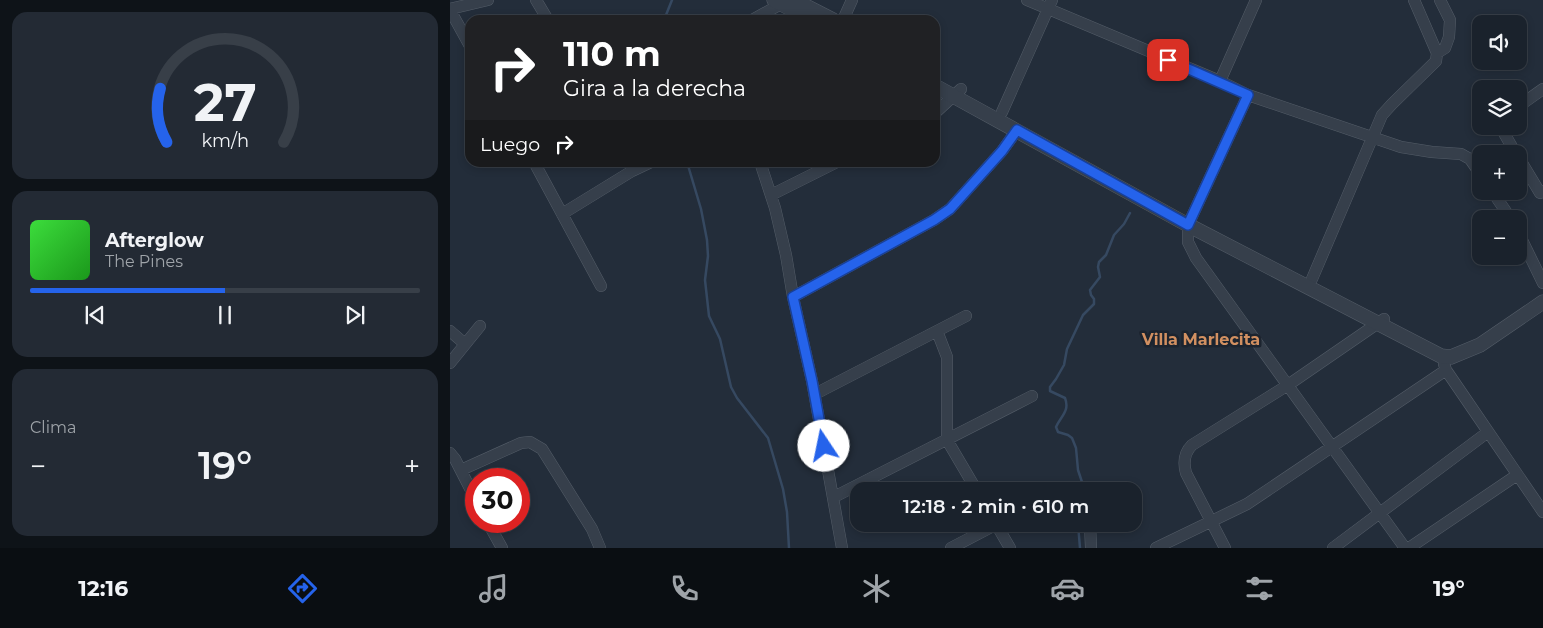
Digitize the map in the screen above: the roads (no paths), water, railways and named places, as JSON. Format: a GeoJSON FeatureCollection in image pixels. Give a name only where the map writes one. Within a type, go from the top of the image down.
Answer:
{"type":"FeatureCollection","features":[{"type":"Feature","properties":{"kind":"street"},"geometry":{"type":"LineString","coordinates":[[465,37],[450,9],[488,0]]}},
{"type":"Feature","properties":{"kind":"street"},"geometry":{"type":"LineString","coordinates":[[536,0],[545,15]]}},
{"type":"Feature","properties":{"kind":"street"},"geometry":{"type":"LineString","coordinates":[[845,15],[852,0]]}},
{"type":"Feature","properties":{"kind":"street"},"geometry":{"type":"LineString","coordinates":[[1028,0],[1050,4],[1248,95],[1401,146],[1432,152],[1461,154],[1470,158],[1472,161]]}},
{"type":"Feature","properties":{"kind":"street"},"geometry":{"type":"LineString","coordinates":[[1220,82],[1256,0]]}},
{"type":"Feature","properties":{"kind":"street"},"geometry":{"type":"LineString","coordinates":[[1312,279],[1382,115],[1436,61],[1437,53],[1414,0]]}},
{"type":"Feature","properties":{"kind":"street"},"geometry":{"type":"LineString","coordinates":[[1437,53],[1445,48],[1450,20],[1440,0]]}},
{"type":"Feature","properties":{"kind":"street"},"geometry":{"type":"LineString","coordinates":[[1002,112],[1050,4]]}},
{"type":"Feature","properties":{"kind":"street"},"geometry":{"type":"LineString","coordinates":[[778,7],[798,15]]}},
{"type":"Feature","properties":{"kind":"street"},"geometry":{"type":"LineString","coordinates":[[762,15],[778,7],[811,15]]}},
{"type":"Feature","properties":{"kind":"street"},"geometry":{"type":"LineString","coordinates":[[940,80],[957,93],[1017,130],[1381,321]]}},
{"type":"Feature","properties":{"kind":"street"},"geometry":{"type":"LineString","coordinates":[[940,88],[1002,112],[1190,221],[1312,279],[1442,358],[1488,432],[1543,512]]}},
{"type":"Feature","properties":{"kind":"street"},"geometry":{"type":"LineString","coordinates":[[1527,100],[1543,89]]}},
{"type":"Feature","properties":{"kind":"street"},"geometry":{"type":"LineString","coordinates":[[940,108],[957,93]]}},
{"type":"Feature","properties":{"kind":"street"},"geometry":{"type":"LineString","coordinates":[[1248,95],[1190,221],[1188,242],[1196,258],[1407,548],[1517,475]]}},
{"type":"Feature","properties":{"kind":"street"},"geometry":{"type":"LineString","coordinates":[[793,297],[934,220],[950,209],[1002,151],[1017,130]]}},
{"type":"Feature","properties":{"kind":"street"},"geometry":{"type":"LineString","coordinates":[[537,167],[601,286]]}},
{"type":"Feature","properties":{"kind":"street"},"geometry":{"type":"LineString","coordinates":[[562,214],[631,167]]}},
{"type":"Feature","properties":{"kind":"street"},"geometry":{"type":"LineString","coordinates":[[762,167],[771,195],[786,255],[793,297],[815,394],[842,548]]}},
{"type":"Feature","properties":{"kind":"street"},"geometry":{"type":"LineString","coordinates":[[771,195],[826,167]]}},
{"type":"Feature","properties":{"kind":"street"},"geometry":{"type":"LineString","coordinates":[[1527,172],[1540,194],[1543,191]]}},
{"type":"Feature","properties":{"kind":"street"},"geometry":{"type":"LineString","coordinates":[[1527,250],[1543,283]]}},
{"type":"Feature","properties":{"kind":"street"},"geometry":{"type":"LineString","coordinates":[[1156,548],[1247,504],[1332,447],[1442,358],[1480,345],[1543,302]]}},
{"type":"Feature","properties":{"kind":"street"},"geometry":{"type":"LineString","coordinates":[[815,394],[966,316]]}},
{"type":"Feature","properties":{"kind":"street"},"geometry":{"type":"LineString","coordinates":[[1225,548],[1186,473],[1184,463],[1187,450],[1381,321]]}},
{"type":"Feature","properties":{"kind":"street"},"geometry":{"type":"LineString","coordinates":[[450,363],[480,326]]}},
{"type":"Feature","properties":{"kind":"street"},"geometry":{"type":"LineString","coordinates":[[937,331],[947,357],[947,440],[972,482]]}},
{"type":"Feature","properties":{"kind":"street"},"geometry":{"type":"LineString","coordinates":[[450,332],[465,344]]}},
{"type":"Feature","properties":{"kind":"street"},"geometry":{"type":"LineString","coordinates":[[834,498],[1032,396]]}},
{"type":"Feature","properties":{"kind":"street"},"geometry":{"type":"LineString","coordinates":[[1333,548],[1381,514],[1488,432]]}},
{"type":"Feature","properties":{"kind":"street"},"geometry":{"type":"LineString","coordinates":[[461,470],[520,443],[530,442],[542,449],[592,529],[600,548]]}},
{"type":"Feature","properties":{"kind":"street"},"geometry":{"type":"LineString","coordinates":[[450,452],[465,478]]}},
{"type":"Feature","properties":{"kind":"street"},"geometry":{"type":"LineString","coordinates":[[951,548],[981,532]]}},
{"type":"Feature","properties":{"kind":"street"},"geometry":{"type":"LineString","coordinates":[[1001,532],[1010,548]]}},
{"type":"Feature","properties":{"kind":"street"},"geometry":{"type":"LineString","coordinates":[[1090,532],[1091,548]]}},
{"type":"Feature","properties":{"kind":"street"},"geometry":{"type":"LineString","coordinates":[[494,533],[502,548]]}},
{"type":"Feature","properties":{"kind":"waterway"},"geometry":{"type":"LineString","coordinates":[[666,15],[672,0]]}},
{"type":"Feature","properties":{"kind":"waterway"},"geometry":{"type":"LineString","coordinates":[[688,167],[701,209],[707,240],[708,256],[705,280],[709,316],[720,339],[731,387],[737,398],[768,438],[783,489],[787,512],[789,548]]}},
{"type":"Feature","properties":{"kind":"waterway"},"geometry":{"type":"LineString","coordinates":[[1082,482],[1078,470],[1076,448],[1072,438],[1058,432],[1056,427],[1066,410],[1065,398],[1050,391],[1050,387],[1064,365],[1067,349],[1083,315],[1094,304],[1090,290],[1100,277],[1099,262],[1106,255],[1114,235],[1124,224],[1130,213]]}},
{"type":"Feature","properties":{"kind":"waterway"},"geometry":{"type":"LineString","coordinates":[[1079,532],[1080,548]]}},
{"type":"Feature","properties":{"kind":"district","name":"Villa Marlecita"},"geometry":{"type":"Point","coordinates":[1201,339]}}]}
